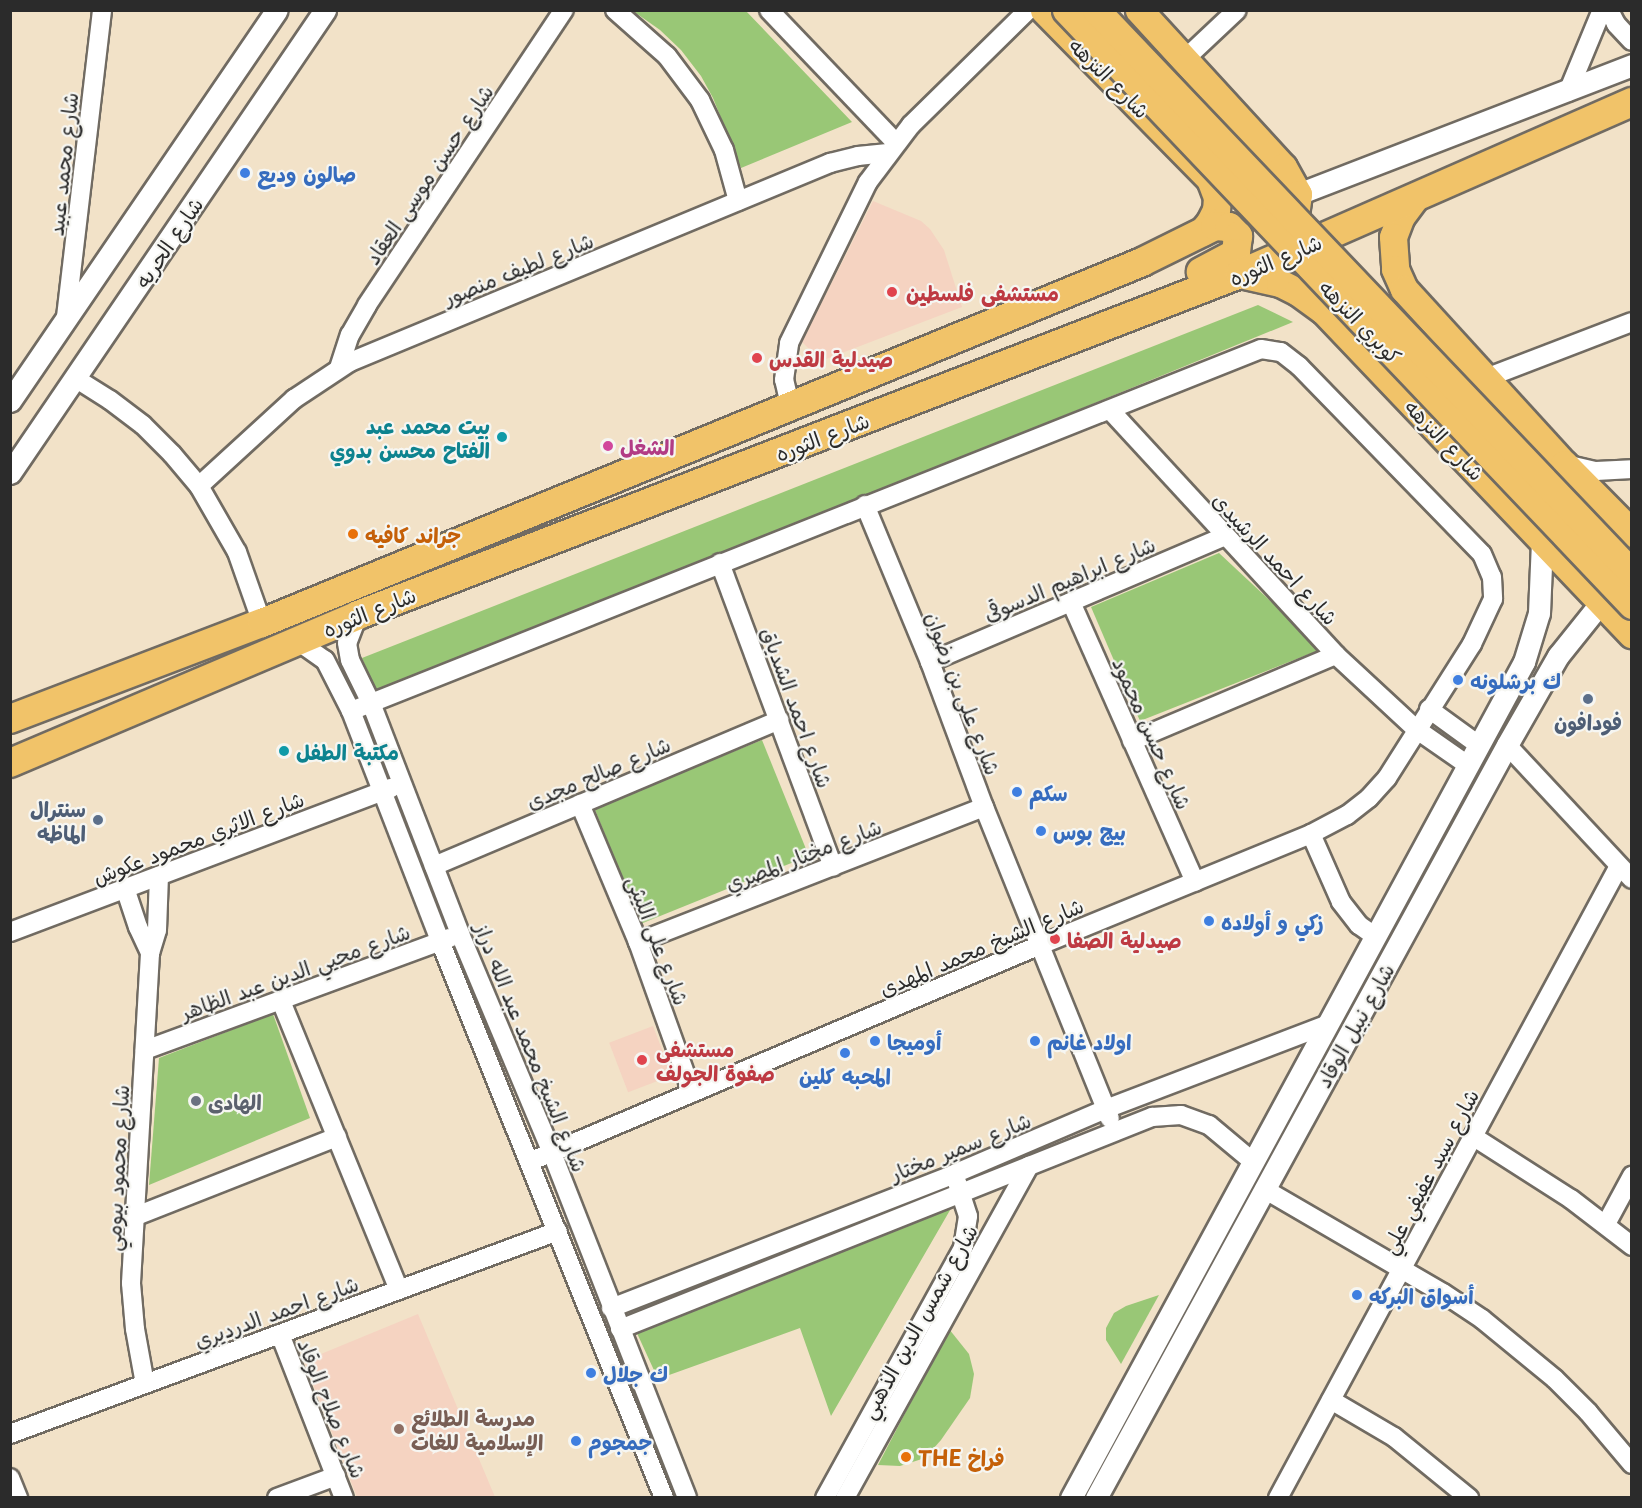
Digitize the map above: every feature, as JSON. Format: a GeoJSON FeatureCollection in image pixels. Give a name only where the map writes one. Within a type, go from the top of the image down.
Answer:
{"type":"FeatureCollection","features":[{"type":"Feature","properties":{"kind":"highway","name":"شارع الثوره"},"geometry":{"type":"LineString","coordinates":[[10,763],[358,615],[1240,274],[1632,102]]}},
{"type":"Feature","properties":{"kind":"highway","name":"شارع الثوره"},"geometry":{"type":"LineString","coordinates":[[10,719],[262,623],[1142,262],[1202,232],[1221,225],[1229,227],[1238,236],[1236,253],[1229,259],[1159,291],[1146,301],[1139,313]]}},
{"type":"Feature","properties":{"kind":"main road","name":"شارع النزهه"},"geometry":{"type":"LineString","coordinates":[[1044,10],[1213,184],[1216,210],[1202,232]]}},
{"type":"Feature","properties":{"kind":"main road","name":"كوبري النزهه"},"geometry":{"type":"LineString","coordinates":[[1066,10],[1632,605]]}},
{"type":"Feature","properties":{"kind":"main road","name":"كوبري النزهه"},"geometry":{"type":"LineString","coordinates":[[1096,10],[1632,573]]}},
{"type":"Feature","properties":{"kind":"main road"},"geometry":{"type":"LineString","coordinates":[[1139,10],[1283,167],[1298,194],[1293,228],[1269,262]]}},
{"type":"Feature","properties":{"kind":"main road"},"geometry":{"type":"LineString","coordinates":[[1144,112],[1167,114],[1183,106],[1193,92],[1189,64]]}},
{"type":"Feature","properties":{"kind":"main road"},"geometry":{"type":"LineString","coordinates":[[1414,199],[1401,216],[1393,237],[1395,269],[1404,289],[1564,464],[1632,533]]}},
{"type":"Feature","properties":{"kind":"main road","name":"شارع النزهه"},"geometry":{"type":"LineString","coordinates":[[1240,274],[1280,283],[1315,303],[1632,634]]}},
{"type":"Feature","properties":{"kind":"main road"},"geometry":{"type":"LineString","coordinates":[[1413,404],[1422,385],[1437,369],[1467,358]]}},
{"type":"Feature","properties":{"kind":"street","name":"شارع محمد عبيد"},"geometry":{"type":"LineString","coordinates":[[65,322],[71,291],[102,10]]}},
{"type":"Feature","properties":{"kind":"street","name":"شارع الحريه"},"geometry":{"type":"LineString","coordinates":[[10,401],[277,10]]}},
{"type":"Feature","properties":{"kind":"street","name":"شارع الحريه"},"geometry":{"type":"LineString","coordinates":[[10,473],[326,10]]}},
{"type":"Feature","properties":{"kind":"street","name":"شارع حسن موسى العقاد"},"geometry":{"type":"LineString","coordinates":[[339,368],[350,335],[363,312],[564,10]]}},
{"type":"Feature","properties":{"kind":"street"},"geometry":{"type":"LineString","coordinates":[[615,10],[667,56],[700,100],[724,150],[738,201]]}},
{"type":"Feature","properties":{"kind":"street"},"geometry":{"type":"LineString","coordinates":[[769,10],[892,148]]}},
{"type":"Feature","properties":{"kind":"street"},"geometry":{"type":"LineString","coordinates":[[790,405],[784,370],[789,343],[863,192],[892,148],[1028,10]]}},
{"type":"Feature","properties":{"kind":"street"},"geometry":{"type":"LineString","coordinates":[[1189,64],[1237,10]]}},
{"type":"Feature","properties":{"kind":"street"},"geometry":{"type":"LineString","coordinates":[[1568,92],[1602,10]]}},
{"type":"Feature","properties":{"kind":"street"},"geometry":{"type":"LineString","coordinates":[[1609,10],[1616,24],[1632,41]]}},
{"type":"Feature","properties":{"kind":"street"},"geometry":{"type":"LineString","coordinates":[[1298,194],[1632,66]]}},
{"type":"Feature","properties":{"kind":"street","name":"شارع لطيف منصور"},"geometry":{"type":"LineString","coordinates":[[199,486],[294,399],[339,368],[839,160],[892,148]]}},
{"type":"Feature","properties":{"kind":"street"},"geometry":{"type":"LineString","coordinates":[[1486,378],[1632,322]]}},
{"type":"Feature","properties":{"kind":"street","name":"شارع الشيخ محمد المهدى"},"geometry":{"type":"LineString","coordinates":[[351,711],[1261,349],[1281,352],[1299,366],[1482,554],[1492,578],[1493,599],[1472,644],[1387,777],[1369,798],[1347,815],[1311,834],[1040,945],[529,1162]]}},
{"type":"Feature","properties":{"kind":"street"},"geometry":{"type":"LineString","coordinates":[[75,378],[110,400],[143,425],[199,486],[237,552],[262,623]]}},
{"type":"Feature","properties":{"kind":"street","name":"شارع احمد الرشيدى"},"geometry":{"type":"LineString","coordinates":[[1110,410],[1336,656],[1416,729],[1469,766]]}},
{"type":"Feature","properties":{"kind":"street"},"geometry":{"type":"LineString","coordinates":[[1564,464],[1596,471],[1632,469]]}},
{"type":"Feature","properties":{"kind":"street","name":"شارع على بن رضوان"},"geometry":{"type":"LineString","coordinates":[[865,505],[930,662],[984,807],[1115,1132]]}},
{"type":"Feature","properties":{"kind":"street","name":"شارع ابراهيم الدسوقى"},"geometry":{"type":"LineString","coordinates":[[930,662],[1225,536]]}},
{"type":"Feature","properties":{"kind":"street","name":"شارع نبيل الوقاد"},"geometry":{"type":"LineString","coordinates":[[1075,1489],[1480,746],[1532,644],[1541,600],[1542,541]]}},
{"type":"Feature","properties":{"kind":"street","name":"شارع احمد الشدياق"},"geometry":{"type":"LineString","coordinates":[[720,563],[833,867]]}},
{"type":"Feature","properties":{"kind":"street","name":"شارع نبيل الوقاد"},"geometry":{"type":"LineString","coordinates":[[1097,1495],[1507,745],[1558,656],[1632,566]]}},
{"type":"Feature","properties":{"kind":"street","name":"شارع حسن محمود"},"geometry":{"type":"LineString","coordinates":[[1071,602],[1195,882]]}},
{"type":"Feature","properties":{"kind":"street","name":"شارع الشيخ محمد عبد الله دراز"},"geometry":{"type":"LineString","coordinates":[[358,615],[349,634],[347,652],[371,704],[460,934],[552,1153],[687,1497]]}},
{"type":"Feature","properties":{"kind":"street"},"geometry":{"type":"LineString","coordinates":[[297,640],[325,660],[351,711],[440,941],[664,1497]]}},
{"type":"Feature","properties":{"kind":"street"},"geometry":{"type":"LineString","coordinates":[[1532,644],[1545,642],[1556,650],[1558,656]]}},
{"type":"Feature","properties":{"kind":"street"},"geometry":{"type":"LineString","coordinates":[[1132,741],[1336,656]]}},
{"type":"Feature","properties":{"kind":"street"},"geometry":{"type":"LineString","coordinates":[[1429,709],[1480,746]]}},
{"type":"Feature","properties":{"kind":"street","name":"شارع صالح مجدى"},"geometry":{"type":"LineString","coordinates":[[434,866],[779,720]]}},
{"type":"Feature","properties":{"kind":"street"},"geometry":{"type":"LineString","coordinates":[[1507,745],[1625,872]]}},
{"type":"Feature","properties":{"kind":"street","name":"شارع الاثري محمود عكوش"},"geometry":{"type":"LineString","coordinates":[[10,932],[402,784]]}},
{"type":"Feature","properties":{"kind":"street","name":"شارع على الليثى"},"geometry":{"type":"LineString","coordinates":[[580,804],[638,942],[692,1093]]}},
{"type":"Feature","properties":{"kind":"street","name":"شارع مختار المصري"},"geometry":{"type":"LineString","coordinates":[[638,942],[984,807]]}},
{"type":"Feature","properties":{"kind":"street"},"geometry":{"type":"LineString","coordinates":[[1311,834],[1341,902],[1359,926],[1375,936]]}},
{"type":"Feature","properties":{"kind":"street","name":"شارع سيد عفيفي علي"},"geometry":{"type":"LineString","coordinates":[[1278,1497],[1473,1137],[1625,872]]}},
{"type":"Feature","properties":{"kind":"street","name":"شارع محمود بيومي"},"geometry":{"type":"LineString","coordinates":[[145,1384],[135,1329],[131,1283],[150,953],[157,930],[159,876]]}},
{"type":"Feature","properties":{"kind":"street","name":"شارع محمود بيومي"},"geometry":{"type":"LineString","coordinates":[[125,888],[138,927],[150,953]]}},
{"type":"Feature","properties":{"kind":"street","name":"شارع محيي الدين عبد الظاهر"},"geometry":{"type":"LineString","coordinates":[[145,1050],[460,934]]}},
{"type":"Feature","properties":{"kind":"street"},"geometry":{"type":"LineString","coordinates":[[281,1001],[399,1290]]}},
{"type":"Feature","properties":{"kind":"street","name":"شارع سمير مختار"},"geometry":{"type":"LineString","coordinates":[[611,1308],[954,1174],[1106,1109],[1326,1025]]}},
{"type":"Feature","properties":{"kind":"street","name":"شارع سمير مختار"},"geometry":{"type":"LineString","coordinates":[[620,1329],[1152,1117],[1181,1115],[1209,1125],[1252,1161]]}},
{"type":"Feature","properties":{"kind":"street"},"geometry":{"type":"LineString","coordinates":[[136,1216],[337,1137]]}},
{"type":"Feature","properties":{"kind":"street"},"geometry":{"type":"LineString","coordinates":[[1473,1137],[1606,1224],[1632,1246]]}},
{"type":"Feature","properties":{"kind":"street","name":"شارع شمس الدين الذهبي"},"geometry":{"type":"LineString","coordinates":[[825,1497],[1029,1166]]}},
{"type":"Feature","properties":{"kind":"street","name":"شارع شمس الدين الذهبي"},"geometry":{"type":"LineString","coordinates":[[845,1497],[961,1274],[963,1248],[968,1227],[961,1193],[954,1174]]}},
{"type":"Feature","properties":{"kind":"street"},"geometry":{"type":"LineString","coordinates":[[1606,1224],[1632,1176]]}},
{"type":"Feature","properties":{"kind":"street"},"geometry":{"type":"LineString","coordinates":[[1264,1189],[1463,1306],[1520,1347],[1588,1412],[1632,1464]]}},
{"type":"Feature","properties":{"kind":"street","name":"شارع احمد الدرديري"},"geometry":{"type":"LineString","coordinates":[[10,1434],[558,1231]]}},
{"type":"Feature","properties":{"kind":"street","name":"شارع صلاح الوقاد"},"geometry":{"type":"LineString","coordinates":[[280,1334],[344,1497]]}},
{"type":"Feature","properties":{"kind":"street"},"geometry":{"type":"LineString","coordinates":[[1331,1400],[1394,1437],[1468,1497]]}},
{"type":"Feature","properties":{"kind":"street"},"geometry":{"type":"LineString","coordinates":[[278,1497],[336,1476]]}},
{"type":"Feature","properties":{"kind":"street"},"geometry":{"type":"LineString","coordinates":[[10,1478],[18,1497]]}},
{"type":"Feature","properties":{"kind":"street"},"geometry":{"type":"LineString","coordinates":[[1075,1489],[1097,1495]]}},
{"type":"Feature","properties":{"kind":"shaded area","name":"مستشفى فلسطين"},"geometry":{"type":"Polygon","coordinates":[[[873,201],[921,221],[930,229],[944,250],[962,307],[821,361],[802,342],[873,201]]]}},
{"type":"Feature","properties":{"kind":"shaded area","name":"مستشفى صفوة الجولف"},"geometry":{"type":"Polygon","coordinates":[[[653,1026],[672,1075],[628,1092],[609,1043],[653,1026]]]}},
{"type":"Feature","properties":{"kind":"shaded area","name":"مدرسة الطلائع الإسلامية للغات"},"geometry":{"type":"Polygon","coordinates":[[[418,1314],[495,1497],[357,1497],[304,1361],[418,1314]]]}},
{"type":"Feature","properties":{"kind":"green space"},"geometry":{"type":"Polygon","coordinates":[[[633,11],[746,11],[852,122],[741,168],[713,98],[701,76],[681,50],[660,30],[633,11]]]}},
{"type":"Feature","properties":{"kind":"green space"},"geometry":{"type":"Polygon","coordinates":[[[1258,305],[1293,322],[378,696],[362,658],[1258,305]]]}},
{"type":"Feature","properties":{"kind":"green space"},"geometry":{"type":"Polygon","coordinates":[[[1219,553],[1322,649],[1140,721],[1091,607],[1219,553]]]}},
{"type":"Feature","properties":{"kind":"green space"},"geometry":{"type":"Polygon","coordinates":[[[762,740],[809,856],[641,924],[594,808],[762,740]]]}},
{"type":"Feature","properties":{"kind":"green space"},"geometry":{"type":"Polygon","coordinates":[[[273,1014],[310,1118],[149,1185],[159,1058],[273,1014]]]}},
{"type":"Feature","properties":{"kind":"green space"},"geometry":{"type":"Polygon","coordinates":[[[953,1205],[831,1416],[800,1328],[658,1379],[636,1331],[953,1205]]]}},
{"type":"Feature","properties":{"kind":"green space"},"geometry":{"type":"Polygon","coordinates":[[[1159,1295],[1121,1364],[1106,1340],[1106,1328],[1114,1313],[1126,1306],[1159,1295]]]}},
{"type":"Feature","properties":{"kind":"green space"},"geometry":{"type":"Polygon","coordinates":[[[949,1329],[969,1354],[974,1374],[970,1398],[941,1440],[925,1458],[900,1466],[878,1465],[949,1329]]]}},
{"type":"Feature","properties":{"kind":"place","name":"صالون وديع"},"geometry":{"type":"Point","coordinates":[245,173]}},
{"type":"Feature","properties":{"kind":"place","name":"مستشفى فلسطين"},"geometry":{"type":"Point","coordinates":[892,292]}},
{"type":"Feature","properties":{"kind":"place","name":"صيدلية القدس"},"geometry":{"type":"Point","coordinates":[757,358]}},
{"type":"Feature","properties":{"kind":"place","name":"بيت محمد عبد الفتاح محسن بدوي"},"geometry":{"type":"Point","coordinates":[502,437]}},
{"type":"Feature","properties":{"kind":"place","name":"الشغل"},"geometry":{"type":"Point","coordinates":[608,446]}},
{"type":"Feature","properties":{"kind":"place","name":"جراند كافيه"},"geometry":{"type":"Point","coordinates":[353,534]}},
{"type":"Feature","properties":{"kind":"place","name":"ك برشلونه"},"geometry":{"type":"Point","coordinates":[1458,680]}},
{"type":"Feature","properties":{"kind":"place","name":"فودافون"},"geometry":{"type":"Point","coordinates":[1588,699]}},
{"type":"Feature","properties":{"kind":"place","name":"مكتبة الطفل"},"geometry":{"type":"Point","coordinates":[284,751]}},
{"type":"Feature","properties":{"kind":"place","name":"سكم"},"geometry":{"type":"Point","coordinates":[1017,792]}},
{"type":"Feature","properties":{"kind":"place","name":"سنترال الماظه"},"geometry":{"type":"Point","coordinates":[98,820]}},
{"type":"Feature","properties":{"kind":"place","name":"بيج بوس"},"geometry":{"type":"Point","coordinates":[1041,831]}},
{"type":"Feature","properties":{"kind":"place","name":"زكي و أولاده"},"geometry":{"type":"Point","coordinates":[1209,921]}},
{"type":"Feature","properties":{"kind":"place","name":"صيدلية الصفا"},"geometry":{"type":"Point","coordinates":[1055,939]}},
{"type":"Feature","properties":{"kind":"place","name":"أوميجا"},"geometry":{"type":"Point","coordinates":[875,1041]}},
{"type":"Feature","properties":{"kind":"place","name":"اولاد غانم"},"geometry":{"type":"Point","coordinates":[1035,1041]}},
{"type":"Feature","properties":{"kind":"place","name":"المحبه كلين"},"geometry":{"type":"Point","coordinates":[845,1053]}},
{"type":"Feature","properties":{"kind":"place","name":"مستشفى صفوة الجولف"},"geometry":{"type":"Point","coordinates":[642,1060]}},
{"type":"Feature","properties":{"kind":"place","name":"الهادى"},"geometry":{"type":"Point","coordinates":[196,1101]}},
{"type":"Feature","properties":{"kind":"place","name":"أسواق البركه"},"geometry":{"type":"Point","coordinates":[1357,1295]}},
{"type":"Feature","properties":{"kind":"place","name":"ك جلال"},"geometry":{"type":"Point","coordinates":[591,1373]}},
{"type":"Feature","properties":{"kind":"place","name":"مدرسة الطلائع الإسلامية للغات"},"geometry":{"type":"Point","coordinates":[399,1429]}},
{"type":"Feature","properties":{"kind":"place","name":"جمجوم"},"geometry":{"type":"Point","coordinates":[576,1441]}},
{"type":"Feature","properties":{"kind":"place","name":"THE فراخ"},"geometry":{"type":"Point","coordinates":[906,1457]}}]}
